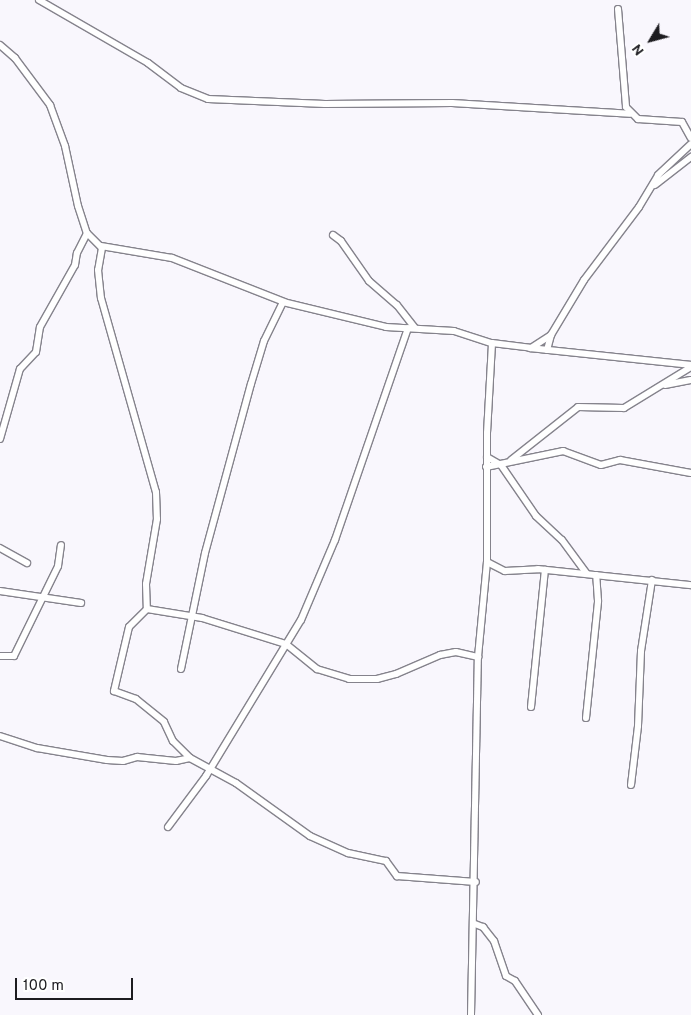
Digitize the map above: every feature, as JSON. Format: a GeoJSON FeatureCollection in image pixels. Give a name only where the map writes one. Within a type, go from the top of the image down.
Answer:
{"type":"FeatureCollection","features":[{"type":"Feature","properties":{"kind":"street"},"geometry":{"type":"LineString","coordinates":[[40,0],[148,64],[181,88],[208,99],[324,104],[452,103],[630,114],[638,119],[682,122],[691,138]]}},
{"type":"Feature","properties":{"kind":"street"},"geometry":{"type":"LineString","coordinates":[[618,9],[623,98],[630,114]]}},
{"type":"Feature","properties":{"kind":"street"},"geometry":{"type":"LineString","coordinates":[[0,44],[15,58],[50,105],[65,146],[78,206],[87,233],[101,246],[172,258],[284,302],[355,321],[454,331],[492,342],[530,348],[691,366]]}},
{"type":"Feature","properties":{"kind":"street"},"geometry":{"type":"LineString","coordinates":[[547,350],[551,335],[584,280],[670,162],[691,144]]}},
{"type":"Feature","properties":{"kind":"street"},"geometry":{"type":"LineString","coordinates":[[655,185],[691,157]]}},
{"type":"Feature","properties":{"kind":"street"},"geometry":{"type":"LineString","coordinates":[[0,439],[20,369],[36,352],[40,327],[75,265],[77,253],[87,233]]}},
{"type":"Feature","properties":{"kind":"street"},"geometry":{"type":"LineString","coordinates":[[333,235],[341,241],[369,281],[397,305],[412,328]]}},
{"type":"Feature","properties":{"kind":"street"},"geometry":{"type":"LineString","coordinates":[[101,246],[98,270],[100,298],[156,492],[157,519],[146,584],[147,609],[130,627],[114,691],[136,699],[164,722],[173,741],[190,758],[211,768],[310,836],[348,853],[386,861],[397,876],[476,882]]}},
{"type":"Feature","properties":{"kind":"street"},"geometry":{"type":"LineString","coordinates":[[181,668],[191,616],[251,384],[264,342],[284,302]]}},
{"type":"Feature","properties":{"kind":"street"},"geometry":{"type":"LineString","coordinates":[[168,827],[211,768],[286,644],[321,577],[412,328]]}},
{"type":"Feature","properties":{"kind":"street"},"geometry":{"type":"LineString","coordinates":[[530,348],[551,335]]}},
{"type":"Feature","properties":{"kind":"street"},"geometry":{"type":"LineString","coordinates":[[471,1015],[476,882],[478,658],[487,562],[486,467],[492,342]]}},
{"type":"Feature","properties":{"kind":"street"},"geometry":{"type":"LineString","coordinates":[[510,461],[578,407],[624,408],[665,385],[691,366]]}},
{"type":"Feature","properties":{"kind":"street"},"geometry":{"type":"LineString","coordinates":[[665,385],[691,380]]}},
{"type":"Feature","properties":{"kind":"street"},"geometry":{"type":"LineString","coordinates":[[486,467],[563,452],[601,465],[620,460],[691,473]]}},
{"type":"Feature","properties":{"kind":"street"},"geometry":{"type":"LineString","coordinates":[[487,457],[501,465],[536,516],[562,540],[587,574]]}},
{"type":"Feature","properties":{"kind":"street"},"geometry":{"type":"LineString","coordinates":[[0,656],[14,656],[40,597],[58,566],[61,545]]}},
{"type":"Feature","properties":{"kind":"street"},"geometry":{"type":"LineString","coordinates":[[0,548],[27,563]]}},
{"type":"Feature","properties":{"kind":"street"},"geometry":{"type":"LineString","coordinates":[[487,562],[505,571],[545,570],[691,585]]}},
{"type":"Feature","properties":{"kind":"street"},"geometry":{"type":"LineString","coordinates":[[531,707],[545,570]]}},
{"type":"Feature","properties":{"kind":"street"},"geometry":{"type":"LineString","coordinates":[[586,718],[598,601],[596,575]]}},
{"type":"Feature","properties":{"kind":"street"},"geometry":{"type":"LineString","coordinates":[[631,785],[638,726],[641,650],[652,580]]}},
{"type":"Feature","properties":{"kind":"street"},"geometry":{"type":"LineString","coordinates":[[0,592],[81,603]]}},
{"type":"Feature","properties":{"kind":"street"},"geometry":{"type":"LineString","coordinates":[[147,609],[191,616],[286,644],[318,669],[349,679],[390,675],[440,655],[456,652],[478,658]]}},
{"type":"Feature","properties":{"kind":"street"},"geometry":{"type":"LineString","coordinates":[[0,736],[37,748],[107,760],[123,761],[137,757],[176,761],[190,758]]}},
{"type":"Feature","properties":{"kind":"street"},"geometry":{"type":"LineString","coordinates":[[475,924],[483,927],[494,941],[506,976],[514,981],[538,1015]]}}]}
